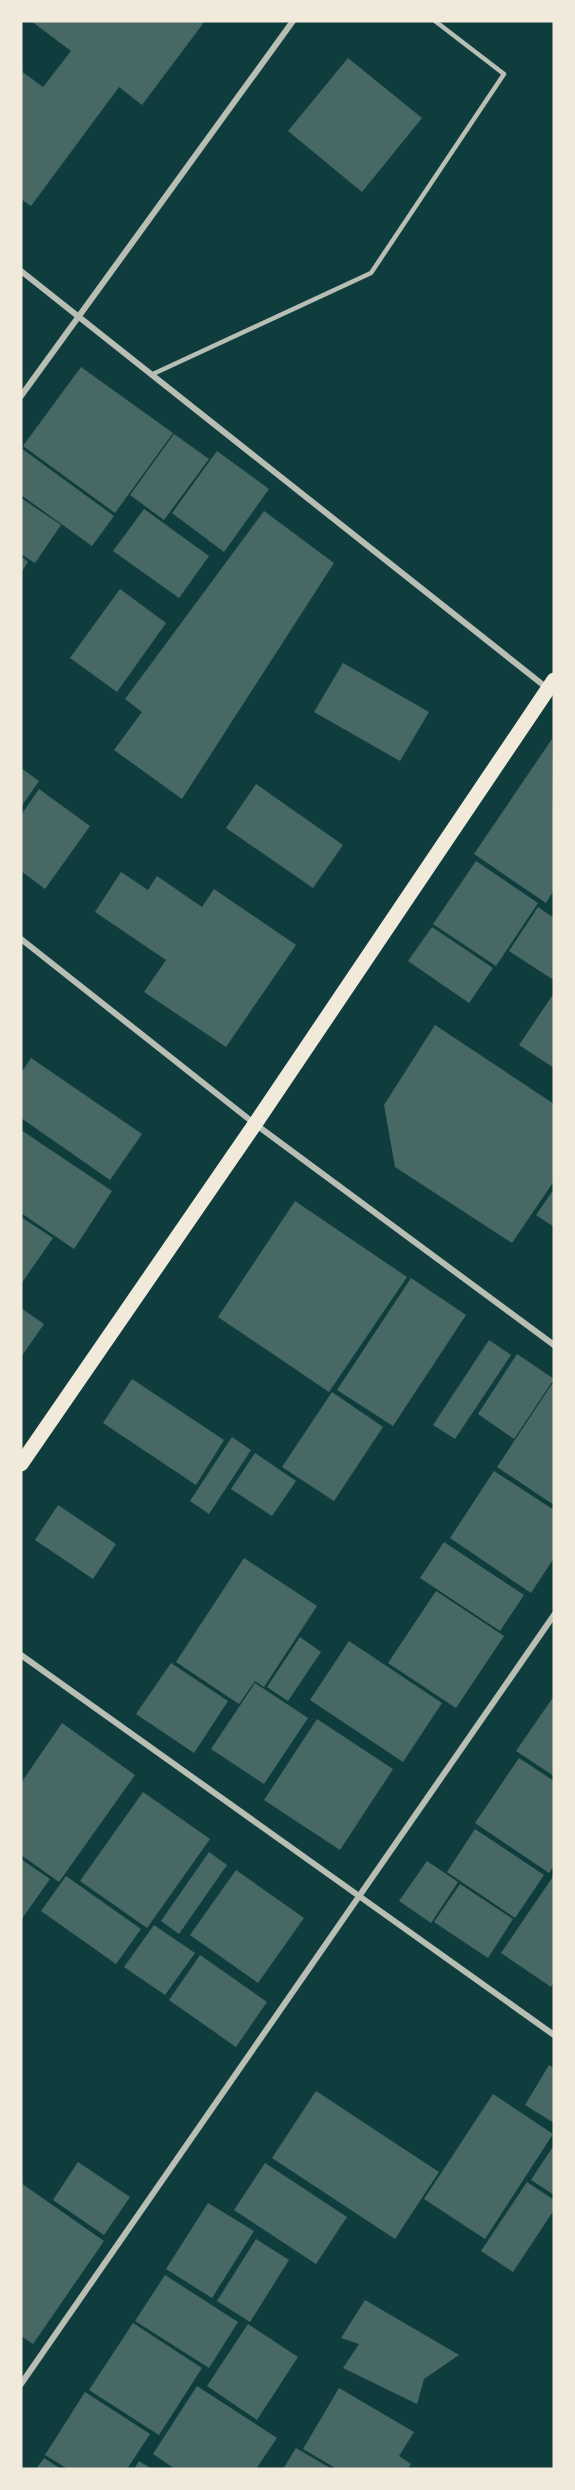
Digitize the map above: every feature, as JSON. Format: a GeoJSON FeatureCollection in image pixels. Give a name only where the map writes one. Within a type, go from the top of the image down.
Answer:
{"type":"FeatureCollection","features":[{"type":"Feature","properties":{"kind":"main road"},"geometry":{"type":"LineString","coordinates":[[21,1464],[552,687]]}},
{"type":"Feature","properties":{"kind":"street"},"geometry":{"type":"LineString","coordinates":[[21,396],[293,21]]}},
{"type":"Feature","properties":{"kind":"street"},"geometry":{"type":"LineString","coordinates":[[21,271],[552,687]]}},
{"type":"Feature","properties":{"kind":"street"},"geometry":{"type":"LineString","coordinates":[[21,939],[255,1124],[554,1346]]}},
{"type":"Feature","properties":{"kind":"street"},"geometry":{"type":"LineString","coordinates":[[21,2384],[554,1615]]}},
{"type":"Feature","properties":{"kind":"street"},"geometry":{"type":"LineString","coordinates":[[21,1655],[554,2035]]}},
{"type":"Feature","properties":{"kind":"lane"},"geometry":{"type":"LineString","coordinates":[[153,374],[371,273],[504,74],[435,21]]}},
{"type":"Feature","properties":{"kind":"building"},"geometry":{"type":"Polygon","coordinates":[[[31,21],[205,21],[142,105],[119,87],[31,206],[21,199],[21,71],[43,87],[71,51],[31,21]]]}},
{"type":"Feature","properties":{"kind":"building"},"geometry":{"type":"Polygon","coordinates":[[[348,58],[422,118],[362,192],[288,131],[348,58]]]}},
{"type":"Feature","properties":{"kind":"building"},"geometry":{"type":"Polygon","coordinates":[[[81,367],[173,433],[115,513],[23,446],[81,367]]]}},
{"type":"Feature","properties":{"kind":"building"},"geometry":{"type":"Polygon","coordinates":[[[174,434],[209,459],[164,520],[130,495],[174,434]]]}},
{"type":"Feature","properties":{"kind":"building"},"geometry":{"type":"Polygon","coordinates":[[[21,448],[114,516],[92,546],[21,495],[21,448]]]}},
{"type":"Feature","properties":{"kind":"building"},"geometry":{"type":"Polygon","coordinates":[[[217,451],[269,489],[224,552],[172,513],[217,451]]]}},
{"type":"Feature","properties":{"kind":"building"},"geometry":{"type":"Polygon","coordinates":[[[21,498],[61,525],[35,563],[21,554],[21,498]]]}},
{"type":"Feature","properties":{"kind":"building"},"geometry":{"type":"Polygon","coordinates":[[[144,509],[209,556],[179,598],[113,551],[144,509]]]}},
{"type":"Feature","properties":{"kind":"building"},"geometry":{"type":"Polygon","coordinates":[[[264,511],[334,563],[182,799],[114,750],[142,712],[125,699],[264,511]]]}},
{"type":"Feature","properties":{"kind":"building"},"geometry":{"type":"Polygon","coordinates":[[[21,556],[28,562],[21,573],[21,556]]]}},
{"type":"Feature","properties":{"kind":"building"},"geometry":{"type":"Polygon","coordinates":[[[120,589],[166,623],[117,692],[70,658],[120,589]]]}},
{"type":"Feature","properties":{"kind":"building"},"geometry":{"type":"Polygon","coordinates":[[[343,663],[429,712],[400,761],[314,712],[343,663]]]}},
{"type":"Feature","properties":{"kind":"building"},"geometry":{"type":"Polygon","coordinates":[[[552,739],[554,890],[546,903],[474,854],[552,739]]]}},
{"type":"Feature","properties":{"kind":"building"},"geometry":{"type":"Polygon","coordinates":[[[21,768],[39,781],[21,807],[21,768]]]}},
{"type":"Feature","properties":{"kind":"building"},"geometry":{"type":"Polygon","coordinates":[[[256,784],[343,845],[313,888],[226,828],[256,784]]]}},
{"type":"Feature","properties":{"kind":"building"},"geometry":{"type":"Polygon","coordinates":[[[39,789],[90,826],[45,889],[21,871],[21,815],[39,789]]]}},
{"type":"Feature","properties":{"kind":"building"},"geometry":{"type":"Polygon","coordinates":[[[476,861],[538,903],[496,966],[433,924],[476,861]]]}},
{"type":"Feature","properties":{"kind":"building"},"geometry":{"type":"Polygon","coordinates":[[[121,872],[148,890],[157,876],[202,907],[214,889],[296,945],[226,1047],[144,992],[166,960],[95,912],[121,872]]]}},
{"type":"Feature","properties":{"kind":"building"},"geometry":{"type":"Polygon","coordinates":[[[538,907],[554,918],[554,976],[552,979],[509,951],[538,907]]]}},
{"type":"Feature","properties":{"kind":"building"},"geometry":{"type":"Polygon","coordinates":[[[432,927],[493,968],[469,1003],[408,961],[432,927]]]}},
{"type":"Feature","properties":{"kind":"building"},"geometry":{"type":"Polygon","coordinates":[[[554,993],[554,1068],[519,1045],[554,993]]]}},
{"type":"Feature","properties":{"kind":"building"},"geometry":{"type":"Polygon","coordinates":[[[435,1025],[554,1104],[554,1181],[512,1243],[395,1167],[384,1105],[435,1025]]]}},
{"type":"Feature","properties":{"kind":"building"},"geometry":{"type":"Polygon","coordinates":[[[31,1058],[142,1134],[110,1180],[21,1118],[21,1073],[31,1058]]]}},
{"type":"Feature","properties":{"kind":"building"},"geometry":{"type":"Polygon","coordinates":[[[21,1130],[112,1191],[74,1249],[21,1213],[21,1130]]]}},
{"type":"Feature","properties":{"kind":"building"},"geometry":{"type":"Polygon","coordinates":[[[554,1189],[554,1227],[536,1215],[554,1189]]]}},
{"type":"Feature","properties":{"kind":"building"},"geometry":{"type":"Polygon","coordinates":[[[295,1201],[407,1277],[329,1392],[218,1317],[295,1201]]]}},
{"type":"Feature","properties":{"kind":"building"},"geometry":{"type":"Polygon","coordinates":[[[21,1217],[53,1238],[21,1284],[21,1217]]]}},
{"type":"Feature","properties":{"kind":"building"},"geometry":{"type":"Polygon","coordinates":[[[411,1278],[466,1315],[393,1426],[337,1390],[411,1278]]]}},
{"type":"Feature","properties":{"kind":"building"},"geometry":{"type":"Polygon","coordinates":[[[21,1308],[44,1324],[21,1357],[21,1308]]]}},
{"type":"Feature","properties":{"kind":"building"},"geometry":{"type":"Polygon","coordinates":[[[489,1340],[511,1355],[455,1439],[433,1425],[489,1340]]]}},
{"type":"Feature","properties":{"kind":"building"},"geometry":{"type":"Polygon","coordinates":[[[517,1354],[554,1379],[514,1439],[478,1414],[517,1354]]]}},
{"type":"Feature","properties":{"kind":"building"},"geometry":{"type":"Polygon","coordinates":[[[132,1379],[224,1440],[196,1485],[103,1423],[132,1379]]]}},
{"type":"Feature","properties":{"kind":"building"},"geometry":{"type":"Polygon","coordinates":[[[552,1384],[554,1385],[554,1505],[497,1467],[552,1384]]]}},
{"type":"Feature","properties":{"kind":"building"},"geometry":{"type":"Polygon","coordinates":[[[332,1392],[383,1427],[334,1501],[282,1467],[332,1392]]]}},
{"type":"Feature","properties":{"kind":"building"},"geometry":{"type":"Polygon","coordinates":[[[232,1437],[251,1450],[209,1514],[190,1501],[232,1437]]]}},
{"type":"Feature","properties":{"kind":"building"},"geometry":{"type":"Polygon","coordinates":[[[255,1453],[296,1481],[272,1516],[231,1489],[255,1453]]]}},
{"type":"Feature","properties":{"kind":"building"},"geometry":{"type":"Polygon","coordinates":[[[494,1471],[554,1510],[554,1558],[531,1593],[450,1538],[494,1471]]]}},
{"type":"Feature","properties":{"kind":"building"},"geometry":{"type":"Polygon","coordinates":[[[58,1505],[116,1544],[93,1579],[35,1540],[58,1505]]]}},
{"type":"Feature","properties":{"kind":"building"},"geometry":{"type":"Polygon","coordinates":[[[444,1542],[524,1595],[500,1631],[420,1578],[444,1542]]]}},
{"type":"Feature","properties":{"kind":"building"},"geometry":{"type":"Polygon","coordinates":[[[244,1558],[317,1606],[264,1687],[255,1681],[239,1704],[176,1662],[244,1558]]]}},
{"type":"Feature","properties":{"kind":"building"},"geometry":{"type":"Polygon","coordinates":[[[436,1591],[504,1636],[456,1708],[388,1663],[436,1591]]]}},
{"type":"Feature","properties":{"kind":"building"},"geometry":{"type":"Polygon","coordinates":[[[300,1637],[321,1652],[288,1701],[267,1687],[300,1637]]]}},
{"type":"Feature","properties":{"kind":"building"},"geometry":{"type":"Polygon","coordinates":[[[349,1641],[442,1703],[403,1762],[310,1700],[349,1641]]]}},
{"type":"Feature","properties":{"kind":"building"},"geometry":{"type":"Polygon","coordinates":[[[171,1663],[228,1701],[194,1753],[136,1714],[171,1663]]]}},
{"type":"Feature","properties":{"kind":"building"},"geometry":{"type":"Polygon","coordinates":[[[255,1683],[308,1718],[264,1784],[211,1749],[255,1683]]]}},
{"type":"Feature","properties":{"kind":"building"},"geometry":{"type":"Polygon","coordinates":[[[554,1696],[554,1776],[516,1751],[554,1696]]]}},
{"type":"Feature","properties":{"kind":"building"},"geometry":{"type":"Polygon","coordinates":[[[317,1719],[393,1769],[340,1850],[264,1800],[317,1719]]]}},
{"type":"Feature","properties":{"kind":"building"},"geometry":{"type":"Polygon","coordinates":[[[62,1723],[135,1775],[59,1882],[21,1855],[21,1783],[62,1723]]]}},
{"type":"Feature","properties":{"kind":"building"},"geometry":{"type":"Polygon","coordinates":[[[519,1758],[554,1781],[554,1865],[549,1873],[475,1823],[519,1758]]]}},
{"type":"Feature","properties":{"kind":"building"},"geometry":{"type":"Polygon","coordinates":[[[143,1792],[210,1839],[147,1928],[80,1881],[143,1792]]]}},
{"type":"Feature","properties":{"kind":"building"},"geometry":{"type":"Polygon","coordinates":[[[475,1829],[544,1875],[515,1918],[447,1872],[475,1829]]]}},
{"type":"Feature","properties":{"kind":"building"},"geometry":{"type":"Polygon","coordinates":[[[209,1852],[227,1865],[179,1934],[161,1921],[209,1852]]]}},
{"type":"Feature","properties":{"kind":"building"},"geometry":{"type":"Polygon","coordinates":[[[21,1859],[50,1879],[21,1920],[21,1859]]]}},
{"type":"Feature","properties":{"kind":"building"},"geometry":{"type":"Polygon","coordinates":[[[427,1861],[458,1882],[431,1923],[399,1901],[427,1861]]]}},
{"type":"Feature","properties":{"kind":"building"},"geometry":{"type":"Polygon","coordinates":[[[236,1870],[304,1918],[258,1983],[190,1935],[236,1870]]]}},
{"type":"Feature","properties":{"kind":"building"},"geometry":{"type":"Polygon","coordinates":[[[554,1875],[554,1982],[551,1987],[501,1953],[554,1875]]]}},
{"type":"Feature","properties":{"kind":"building"},"geometry":{"type":"Polygon","coordinates":[[[66,1876],[141,1929],[116,1964],[41,1911],[66,1876]]]}},
{"type":"Feature","properties":{"kind":"building"},"geometry":{"type":"Polygon","coordinates":[[[460,1884],[513,1919],[488,1958],[434,1922],[460,1884]]]}},
{"type":"Feature","properties":{"kind":"building"},"geometry":{"type":"Polygon","coordinates":[[[154,1925],[195,1953],[165,1995],[124,1967],[154,1925]]]}},
{"type":"Feature","properties":{"kind":"building"},"geometry":{"type":"Polygon","coordinates":[[[200,1955],[267,2002],[236,2047],[169,2000],[200,1955]]]}},
{"type":"Feature","properties":{"kind":"building"},"geometry":{"type":"Polygon","coordinates":[[[549,2065],[554,2068],[554,2123],[525,2105],[549,2065]]]}},
{"type":"Feature","properties":{"kind":"building"},"geometry":{"type":"Polygon","coordinates":[[[316,2091],[439,2172],[395,2239],[272,2158],[316,2091]]]}},
{"type":"Feature","properties":{"kind":"building"},"geometry":{"type":"Polygon","coordinates":[[[493,2094],[553,2134],[485,2239],[424,2199],[493,2094]]]}},
{"type":"Feature","properties":{"kind":"building"},"geometry":{"type":"Polygon","coordinates":[[[554,2145],[554,2195],[531,2180],[554,2145]]]}},
{"type":"Feature","properties":{"kind":"building"},"geometry":{"type":"Polygon","coordinates":[[[78,2162],[130,2197],[104,2235],[53,2200],[78,2162]]]}},
{"type":"Feature","properties":{"kind":"building"},"geometry":{"type":"Polygon","coordinates":[[[265,2163],[347,2217],[316,2264],[234,2210],[265,2163]]]}},
{"type":"Feature","properties":{"kind":"building"},"geometry":{"type":"Polygon","coordinates":[[[527,2182],[554,2200],[554,2210],[513,2272],[481,2251],[527,2182]]]}},
{"type":"Feature","properties":{"kind":"building"},"geometry":{"type":"Polygon","coordinates":[[[21,2183],[104,2241],[33,2344],[21,2336],[21,2183]]]}},
{"type":"Feature","properties":{"kind":"building"},"geometry":{"type":"Polygon","coordinates":[[[208,2203],[254,2231],[212,2298],[166,2269],[208,2203]]]}},
{"type":"Feature","properties":{"kind":"building"},"geometry":{"type":"Polygon","coordinates":[[[256,2239],[289,2260],[250,2322],[217,2301],[256,2239]]]}},
{"type":"Feature","properties":{"kind":"building"},"geometry":{"type":"Polygon","coordinates":[[[165,2275],[238,2322],[209,2368],[135,2321],[165,2275]]]}},
{"type":"Feature","properties":{"kind":"building"},"geometry":{"type":"Polygon","coordinates":[[[365,2300],[459,2355],[424,2379],[417,2404],[343,2368],[359,2344],[341,2338],[365,2300]]]}},
{"type":"Feature","properties":{"kind":"building"},"geometry":{"type":"Polygon","coordinates":[[[133,2323],[202,2368],[159,2435],[89,2390],[133,2323]]]}},
{"type":"Feature","properties":{"kind":"building"},"geometry":{"type":"Polygon","coordinates":[[[248,2324],[298,2357],[257,2420],[207,2386],[248,2324]]]}},
{"type":"Feature","properties":{"kind":"building"},"geometry":{"type":"Polygon","coordinates":[[[197,2386],[277,2438],[256,2469],[175,2469],[153,2454],[197,2386]]]}},
{"type":"Feature","properties":{"kind":"building"},"geometry":{"type":"Polygon","coordinates":[[[339,2388],[414,2432],[399,2456],[411,2464],[408,2469],[337,2469],[303,2449],[339,2388]]]}},
{"type":"Feature","properties":{"kind":"building"},"geometry":{"type":"Polygon","coordinates":[[[85,2392],[150,2434],[127,2469],[68,2469],[45,2455],[85,2392]]]}},
{"type":"Feature","properties":{"kind":"building"},"geometry":{"type":"Polygon","coordinates":[[[296,2448],[332,2469],[283,2469],[296,2448]]]}},
{"type":"Feature","properties":{"kind":"building"},"geometry":{"type":"Polygon","coordinates":[[[44,2458],[61,2469],[36,2469],[44,2458]]]}},
{"type":"Feature","properties":{"kind":"building"},"geometry":{"type":"Polygon","coordinates":[[[139,2461],[152,2469],[134,2469],[139,2461]]]}}]}
